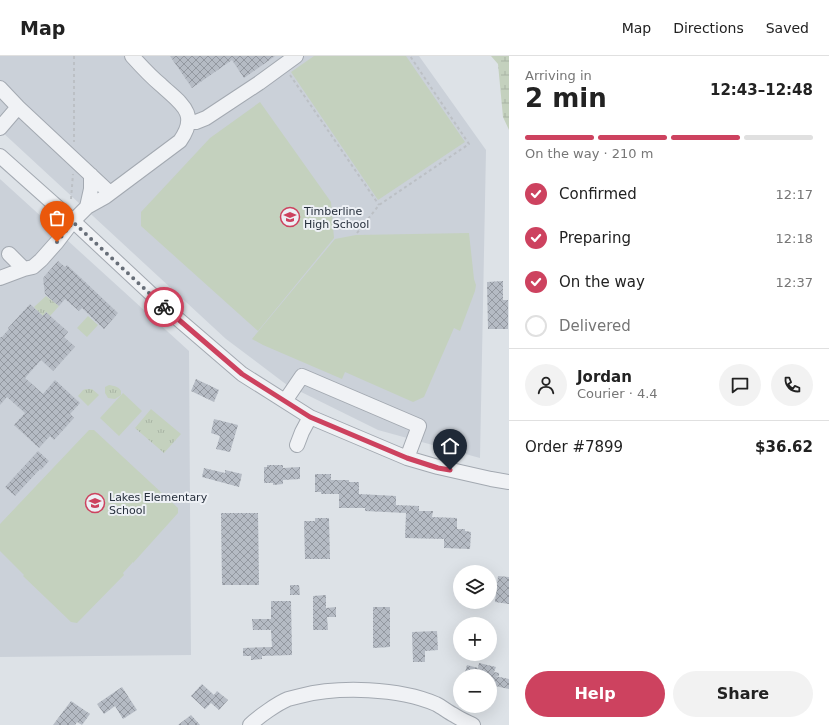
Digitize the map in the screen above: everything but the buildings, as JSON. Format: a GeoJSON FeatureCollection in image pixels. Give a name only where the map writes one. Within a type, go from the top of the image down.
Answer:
{"type":"FeatureCollection","features":[{"type":"Feature","properties":{"kind":"street"},"geometry":{"type":"LineString","coordinates":[[0,278],[33,267],[88,207],[105,197],[180,141],[185,134],[188,116],[183,105],[132,56]]}},
{"type":"Feature","properties":{"kind":"street"},"geometry":{"type":"LineString","coordinates":[[188,122],[196,122],[206,118],[259,83],[296,56]]}},
{"type":"Feature","properties":{"kind":"street"},"geometry":{"type":"LineString","coordinates":[[0,88],[110,193]]}},
{"type":"Feature","properties":{"kind":"street"},"geometry":{"type":"LineString","coordinates":[[0,128],[18,106]]}},
{"type":"Feature","properties":{"kind":"street"},"geometry":{"type":"LineString","coordinates":[[0,156],[178,319],[242,374],[310,417],[407,458],[438,468],[509,482]]}},
{"type":"Feature","properties":{"kind":"street"},"geometry":{"type":"LineString","coordinates":[[88,207],[91,189],[91,175]]}},
{"type":"Feature","properties":{"kind":"street"},"geometry":{"type":"LineString","coordinates":[[9,254],[24,269]]}},
{"type":"Feature","properties":{"kind":"street"},"geometry":{"type":"LineString","coordinates":[[285,401],[302,376],[419,426],[407,458]]}},
{"type":"Feature","properties":{"kind":"street"},"geometry":{"type":"LineString","coordinates":[[297,445],[310,417]]}},
{"type":"Feature","properties":{"kind":"street"},"geometry":{"type":"LineString","coordinates":[[250,725],[272,708],[288,699],[314,693],[360,690],[382,691],[412,696],[436,704],[473,725]]}},
{"type":"Feature","properties":{"kind":"path"},"geometry":{"type":"LineString","coordinates":[[71,199],[74,158],[74,56]]}},
{"type":"Feature","properties":{"kind":"path"},"geometry":{"type":"LineString","coordinates":[[357,233],[379,205],[469,144],[410,56]]}},
{"type":"Feature","properties":{"kind":"path"},"geometry":{"type":"LineString","coordinates":[[284,65],[379,205]]}},
{"type":"Feature","properties":{"kind":"shaded area","name":"Timberline High School"},"geometry":{"type":"Polygon","coordinates":[[[0,56],[419,56],[486,150],[480,458],[378,430],[287,385],[226,339],[0,130],[0,56]]]}},
{"type":"Feature","properties":{"kind":"shaded area","name":"Lakes Elementary School"},"geometry":{"type":"Polygon","coordinates":[[[0,179],[189,351],[191,655],[0,657],[0,179]]]}},
{"type":"Feature","properties":{"kind":"green space"},"geometry":{"type":"Polygon","coordinates":[[[314,56],[406,56],[465,142],[378,200],[291,72],[314,56]]]}},
{"type":"Feature","properties":{"kind":"green space"},"geometry":{"type":"Polygon","coordinates":[[[491,56],[509,56],[509,130],[503,117],[498,64],[491,56]]]}},
{"type":"Feature","properties":{"kind":"green space"},"geometry":{"type":"Polygon","coordinates":[[[260,102],[331,202],[334,238],[258,331],[141,226],[141,212],[210,138],[260,102]]]}},
{"type":"Feature","properties":{"kind":"green space"},"geometry":{"type":"Polygon","coordinates":[[[469,233],[476,285],[475,291],[460,331],[454,328],[424,397],[413,402],[345,372],[342,379],[252,339],[335,239],[356,235],[469,233]]]}},
{"type":"Feature","properties":{"kind":"green space"},"geometry":{"type":"Polygon","coordinates":[[[46,296],[59,306],[50,316],[46,312],[43,316],[34,307],[46,296]]]}},
{"type":"Feature","properties":{"kind":"green space"},"geometry":{"type":"Polygon","coordinates":[[[88,316],[98,325],[87,337],[77,328],[88,316]]]}},
{"type":"Feature","properties":{"kind":"green space"},"geometry":{"type":"Polygon","coordinates":[[[109,385],[119,388],[121,395],[115,399],[108,398],[105,393],[105,387],[109,385]]]}},
{"type":"Feature","properties":{"kind":"green space"},"geometry":{"type":"Polygon","coordinates":[[[92,389],[99,395],[88,406],[78,396],[83,390],[92,389]]]}},
{"type":"Feature","properties":{"kind":"green space"},"geometry":{"type":"Polygon","coordinates":[[[123,393],[142,411],[119,436],[100,418],[123,393]]]}},
{"type":"Feature","properties":{"kind":"green space"},"geometry":{"type":"Polygon","coordinates":[[[151,409],[181,434],[164,453],[135,428],[151,409]]]}},
{"type":"Feature","properties":{"kind":"green space"},"geometry":{"type":"Polygon","coordinates":[[[89,430],[94,430],[178,508],[178,513],[123,573],[124,575],[77,623],[71,622],[23,576],[24,575],[0,551],[0,524],[89,430]]]}},
{"type":"Feature","properties":{"kind":"way so far"},"geometry":{"type":"LineString","coordinates":[[57,242],[73,222],[164,307]]}},
{"type":"Feature","properties":{"kind":"place","name":"Timberline High School"},"geometry":{"type":"Point","coordinates":[290,217]}},
{"type":"Feature","properties":{"kind":"place","name":"Lakes Elementary School"},"geometry":{"type":"Point","coordinates":[95,503]}},
{"type":"Feature","properties":{"kind":"route"},"geometry":{"type":"LineString","coordinates":[[164,307],[242,374],[310,417],[407,458],[438,468],[450,470]]}}]}
